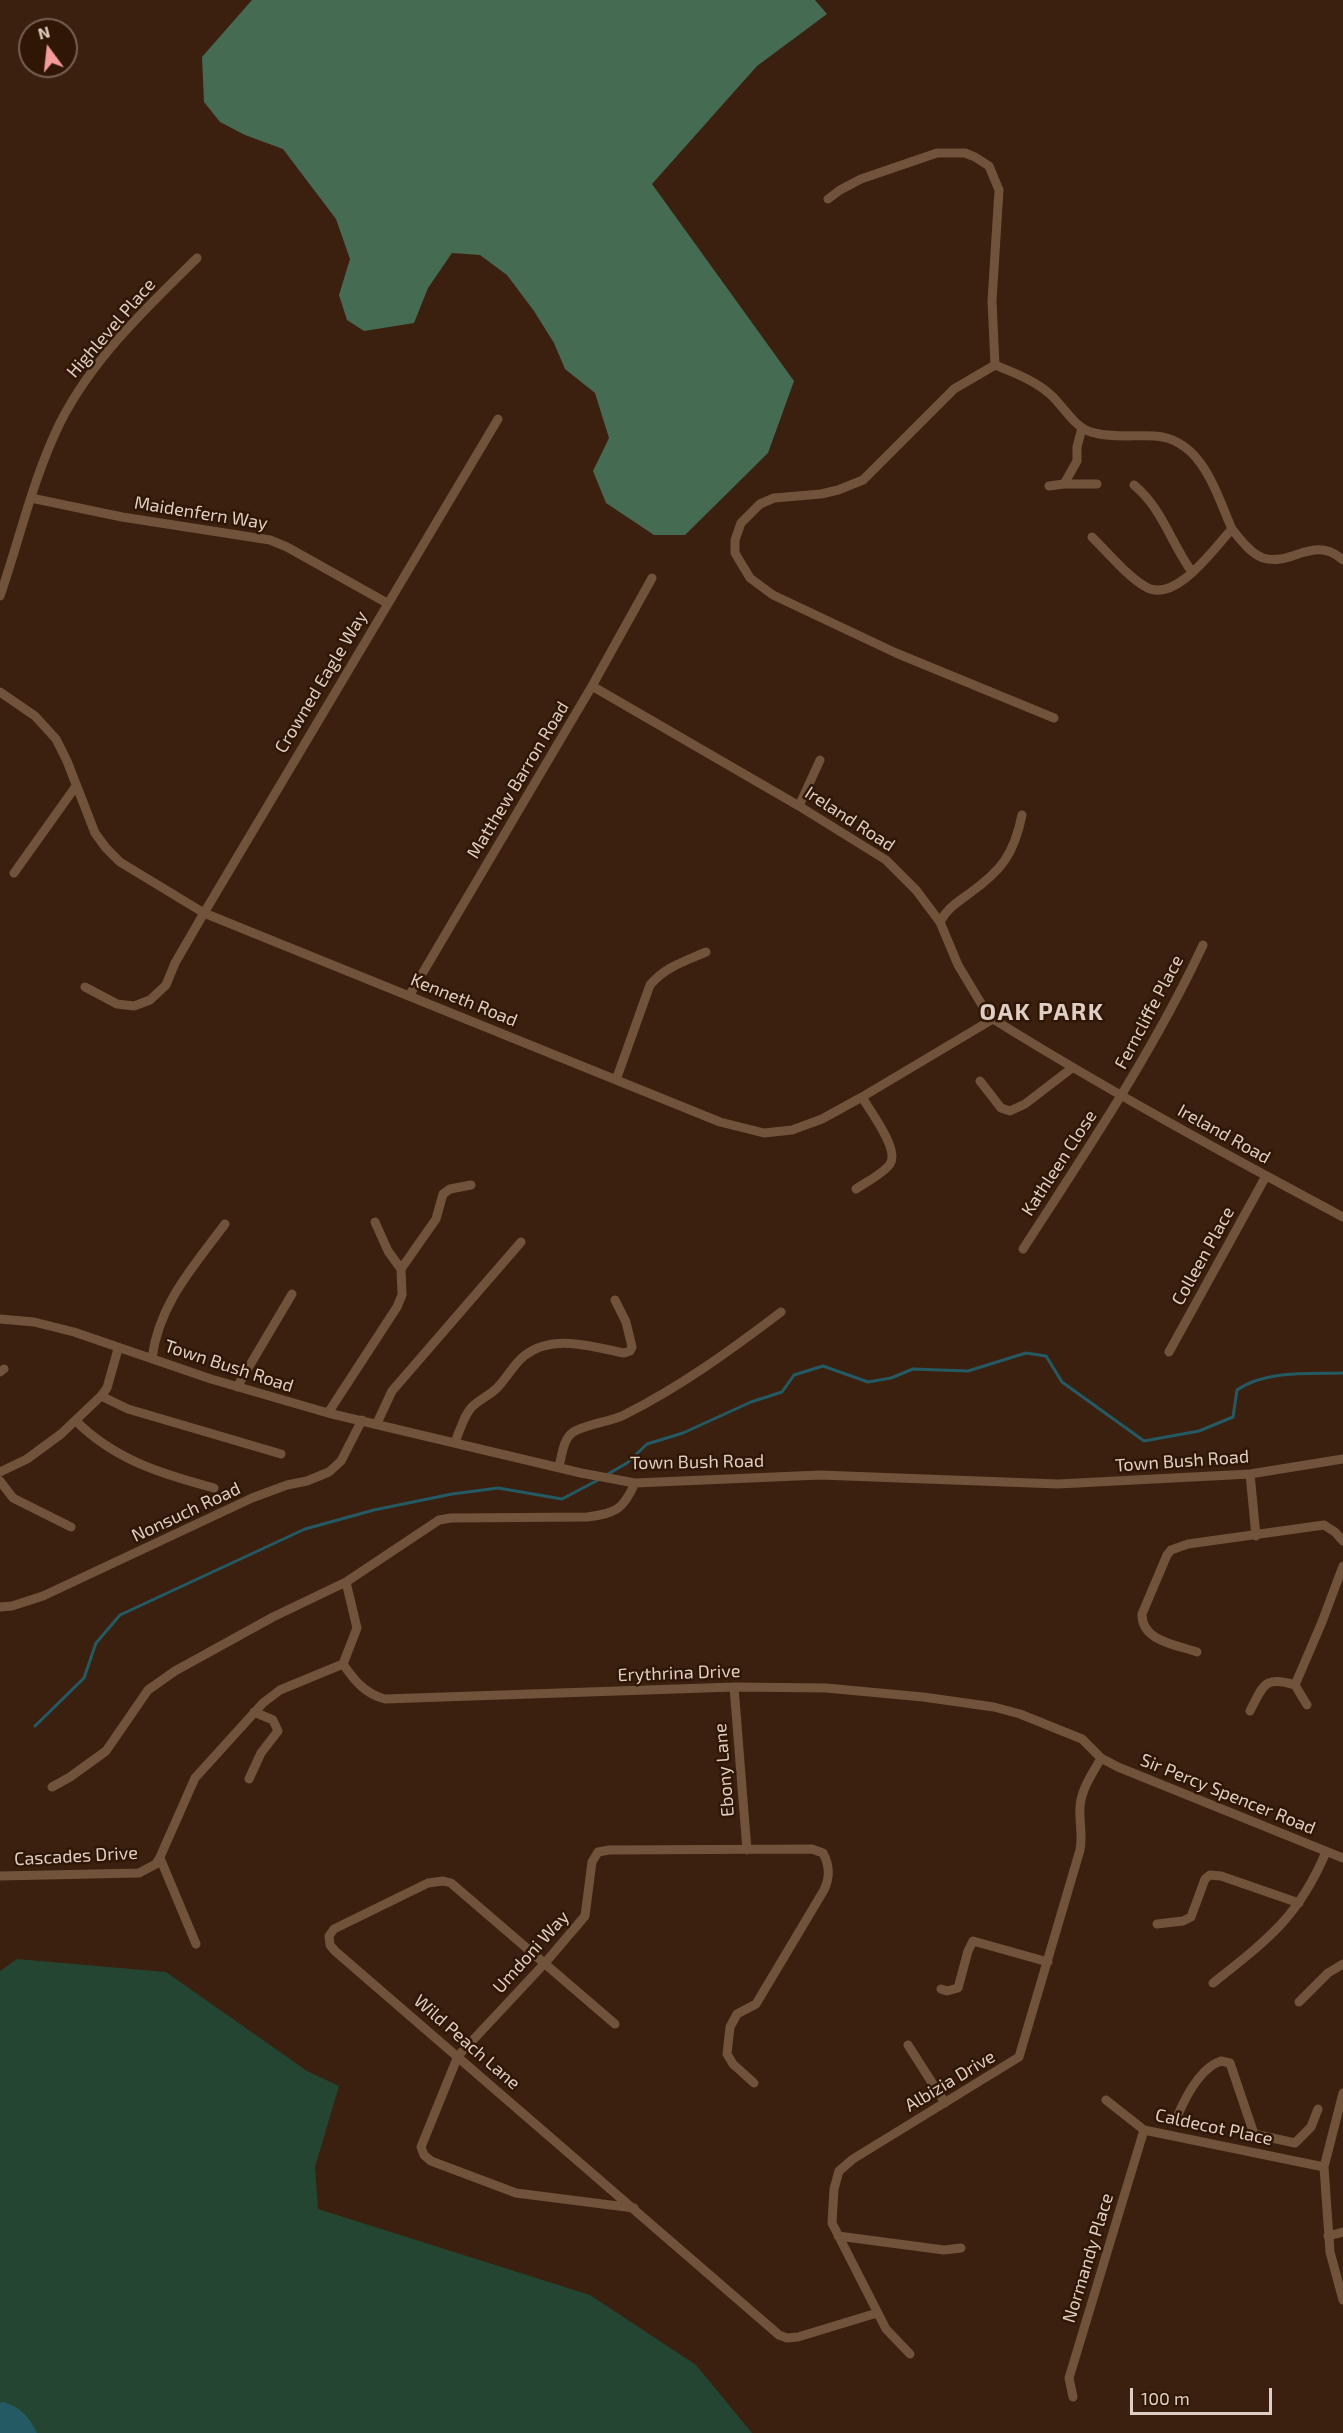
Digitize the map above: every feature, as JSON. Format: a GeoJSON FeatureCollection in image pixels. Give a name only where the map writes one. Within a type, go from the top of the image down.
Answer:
{"type":"FeatureCollection","features":[{"type":"Feature","properties":{"kind":"street"},"geometry":{"type":"LineString","coordinates":[[828,199],[861,179],[938,153],[965,153],[989,166],[999,190],[992,301],[995,365]]}},
{"type":"Feature","properties":{"kind":"street","name":"Highlevel Place"},"geometry":{"type":"LineString","coordinates":[[0,596],[52,441],[79,389],[147,307],[197,258]]}},
{"type":"Feature","properties":{"kind":"street"},"geometry":{"type":"LineString","coordinates":[[995,365],[1025,377],[1050,394],[1074,422],[1091,432],[1162,437],[1186,449],[1201,461],[1232,529],[1250,550],[1263,558],[1279,558],[1314,550],[1326,550],[1335,553],[1343,561]]}},
{"type":"Feature","properties":{"kind":"street"},"geometry":{"type":"LineString","coordinates":[[995,365],[954,389],[863,480],[821,494],[774,498],[760,504],[741,523],[735,540],[735,553],[750,578],[773,595],[896,653],[1054,718]]}},
{"type":"Feature","properties":{"kind":"street","name":"Crowned Eagle Way"},"geometry":{"type":"LineString","coordinates":[[84,987],[117,1004],[134,1006],[150,1000],[166,985],[175,963],[204,913],[498,419]]}},
{"type":"Feature","properties":{"kind":"street"},"geometry":{"type":"LineString","coordinates":[[1064,484],[1077,461],[1077,447],[1082,428]]}},
{"type":"Feature","properties":{"kind":"street"},"geometry":{"type":"LineString","coordinates":[[1049,486],[1097,484]]}},
{"type":"Feature","properties":{"kind":"street"},"geometry":{"type":"LineString","coordinates":[[1134,485],[1153,502],[1192,572]]}},
{"type":"Feature","properties":{"kind":"street","name":"Maidenfern Way"},"geometry":{"type":"LineString","coordinates":[[31,498],[122,517],[270,540],[287,547],[387,603]]}},
{"type":"Feature","properties":{"kind":"street"},"geometry":{"type":"LineString","coordinates":[[1092,537],[1148,588],[1158,591],[1177,586],[1232,529]]}},
{"type":"Feature","properties":{"kind":"street","name":"Matthew Barron Road"},"geometry":{"type":"LineString","coordinates":[[409,996],[592,686],[652,578]]}},
{"type":"Feature","properties":{"kind":"street","name":"Ireland Road"},"geometry":{"type":"LineString","coordinates":[[592,686],[800,806],[886,860],[916,890],[940,922],[958,965],[985,1010],[993,1019],[1072,1068],[1343,1217]]}},
{"type":"Feature","properties":{"kind":"street","name":"Kenneth Road"},"geometry":{"type":"LineString","coordinates":[[0,692],[35,716],[56,739],[68,761],[95,833],[113,855],[120,862],[204,913],[720,1122],[764,1132],[792,1130],[822,1119],[993,1019]]}},
{"type":"Feature","properties":{"kind":"street"},"geometry":{"type":"LineString","coordinates":[[800,806],[820,760]]}},
{"type":"Feature","properties":{"kind":"street"},"geometry":{"type":"LineString","coordinates":[[14,873],[76,786]]}},
{"type":"Feature","properties":{"kind":"street"},"geometry":{"type":"LineString","coordinates":[[940,922],[951,907],[990,877],[1006,861],[1017,840],[1022,815]]}},
{"type":"Feature","properties":{"kind":"street","name":"Ferncliffe Place"},"geometry":{"type":"LineString","coordinates":[[1123,1095],[1171,1012],[1203,945]]}},
{"type":"Feature","properties":{"kind":"street"},"geometry":{"type":"LineString","coordinates":[[616,1080],[650,985],[658,975],[671,967],[706,952]]}},
{"type":"Feature","properties":{"kind":"street"},"geometry":{"type":"LineString","coordinates":[[980,1081],[1001,1108],[1010,1111],[1025,1104],[1072,1068]]}},
{"type":"Feature","properties":{"kind":"street","name":"Kathleen Close"},"geometry":{"type":"LineString","coordinates":[[1023,1249],[1123,1095]]}},
{"type":"Feature","properties":{"kind":"street"},"geometry":{"type":"LineString","coordinates":[[856,1189],[888,1167],[893,1158],[893,1151],[888,1140],[862,1097]]}},
{"type":"Feature","properties":{"kind":"street","name":"Colleen Place"},"geometry":{"type":"LineString","coordinates":[[1169,1352],[1266,1176]]}},
{"type":"Feature","properties":{"kind":"street"},"geometry":{"type":"LineString","coordinates":[[401,1269],[436,1219],[443,1194],[450,1189],[471,1185]]}},
{"type":"Feature","properties":{"kind":"street"},"geometry":{"type":"LineString","coordinates":[[328,1413],[397,1307],[402,1295],[401,1269],[388,1251],[375,1222]]}},
{"type":"Feature","properties":{"kind":"street"},"geometry":{"type":"LineString","coordinates":[[152,1358],[155,1337],[170,1301],[225,1224]]}},
{"type":"Feature","properties":{"kind":"street"},"geometry":{"type":"LineString","coordinates":[[377,1423],[392,1391],[520,1242]]}},
{"type":"Feature","properties":{"kind":"street"},"geometry":{"type":"LineString","coordinates":[[237,1387],[292,1294]]}},
{"type":"Feature","properties":{"kind":"street"},"geometry":{"type":"LineString","coordinates":[[455,1442],[465,1417],[472,1407],[496,1389],[527,1354],[562,1343],[630,1352],[632,1347],[626,1322],[615,1300]]}},
{"type":"Feature","properties":{"kind":"street"},"geometry":{"type":"LineString","coordinates":[[560,1466],[565,1443],[571,1434],[580,1428],[601,1424],[622,1416],[673,1388],[738,1345],[781,1312]]}},
{"type":"Feature","properties":{"kind":"street","name":"Town Bush Road"},"geometry":{"type":"LineString","coordinates":[[0,1319],[52,1326],[237,1387],[328,1413],[560,1466],[581,1473],[635,1483],[820,1475],[1058,1484],[1250,1473],[1343,1459]]}},
{"type":"Feature","properties":{"kind":"street"},"geometry":{"type":"LineString","coordinates":[[0,1472],[27,1459],[76,1421],[101,1396],[107,1388],[118,1349]]}},
{"type":"Feature","properties":{"kind":"street"},"geometry":{"type":"LineString","coordinates":[[101,1396],[128,1409],[281,1454]]}},
{"type":"Feature","properties":{"kind":"street","name":"Nonsuch Road"},"geometry":{"type":"LineString","coordinates":[[0,1607],[12,1606],[43,1596],[252,1498],[286,1485],[320,1477],[341,1461],[362,1420]]}},
{"type":"Feature","properties":{"kind":"street"},"geometry":{"type":"LineString","coordinates":[[76,1421],[118,1455],[165,1475],[214,1488]]}},
{"type":"Feature","properties":{"kind":"street"},"geometry":{"type":"LineString","coordinates":[[1250,1473],[1256,1536]]}},
{"type":"Feature","properties":{"kind":"street"},"geometry":{"type":"LineString","coordinates":[[0,1481],[14,1498],[71,1527]]}},
{"type":"Feature","properties":{"kind":"street"},"geometry":{"type":"LineString","coordinates":[[52,1787],[70,1778],[106,1751],[148,1690],[174,1671],[273,1617],[346,1582],[439,1520],[587,1517],[604,1514],[626,1503],[635,1483]]}},
{"type":"Feature","properties":{"kind":"street"},"geometry":{"type":"LineString","coordinates":[[1197,1652],[1151,1636],[1142,1621],[1142,1614],[1171,1550],[1188,1544],[1324,1525],[1343,1541]]}},
{"type":"Feature","properties":{"kind":"street"},"geometry":{"type":"LineString","coordinates":[[1294,1685],[1322,1622],[1343,1566]]}},
{"type":"Feature","properties":{"kind":"street"},"geometry":{"type":"LineString","coordinates":[[343,1664],[357,1628],[346,1582]]}},
{"type":"Feature","properties":{"kind":"street","name":"Erythrina Drive"},"geometry":{"type":"LineString","coordinates":[[343,1664],[366,1692],[385,1699],[734,1688],[826,1688],[922,1697],[994,1707],[1020,1714],[1082,1739],[1101,1758]]}},
{"type":"Feature","properties":{"kind":"street","name":"Cascades Drive"},"geometry":{"type":"LineString","coordinates":[[0,1876],[140,1873],[156,1864],[195,1778],[254,1712],[280,1690],[343,1664]]}},
{"type":"Feature","properties":{"kind":"street"},"geometry":{"type":"LineString","coordinates":[[1250,1711],[1267,1682],[1275,1680],[1294,1685],[1307,1705]]}},
{"type":"Feature","properties":{"kind":"street","name":"Ebony Lane"},"geometry":{"type":"LineString","coordinates":[[734,1688],[747,1850]]}},
{"type":"Feature","properties":{"kind":"street"},"geometry":{"type":"LineString","coordinates":[[249,1779],[261,1753],[278,1731],[273,1720],[254,1712]]}},
{"type":"Feature","properties":{"kind":"street","name":"Sir Percy Spencer Road"},"geometry":{"type":"LineString","coordinates":[[1101,1758],[1118,1767],[1343,1858]]}},
{"type":"Feature","properties":{"kind":"street","name":"Albizia Drive"},"geometry":{"type":"LineString","coordinates":[[910,2355],[886,2329],[832,2223],[831,2214],[839,2171],[853,2159],[1019,2057],[1080,1850],[1083,1837],[1080,1807],[1082,1798],[1101,1758]]}},
{"type":"Feature","properties":{"kind":"street","name":"Umdoni Way"},"geometry":{"type":"LineString","coordinates":[[634,2208],[516,2193],[426,2158],[421,2147],[458,2056],[585,1916],[592,1862],[598,1852],[609,1850],[820,1850],[826,1858],[828,1880],[824,1890],[768,1987],[754,2006],[737,2014],[729,2027],[727,2054],[733,2064],[754,2083]]}},
{"type":"Feature","properties":{"kind":"street"},"geometry":{"type":"LineString","coordinates":[[1213,1983],[1276,1932],[1299,1903],[1326,1852]]}},
{"type":"Feature","properties":{"kind":"street"},"geometry":{"type":"LineString","coordinates":[[160,1858],[196,1944]]}},
{"type":"Feature","properties":{"kind":"street"},"geometry":{"type":"LineString","coordinates":[[1157,1924],[1183,1922],[1191,1917],[1205,1879],[1210,1875],[1221,1876],[1299,1903]]}},
{"type":"Feature","properties":{"kind":"street","name":"Wild Peach Lane"},"geometry":{"type":"LineString","coordinates":[[615,2024],[456,1886],[442,1881],[428,1883],[331,1932],[330,1941],[335,1951],[783,2337],[798,2337],[877,2313]]}},
{"type":"Feature","properties":{"kind":"street"},"geometry":{"type":"LineString","coordinates":[[941,1989],[958,1988],[973,1941],[1048,1962]]}},
{"type":"Feature","properties":{"kind":"street"},"geometry":{"type":"LineString","coordinates":[[1299,2002],[1328,1973],[1343,1964]]}},
{"type":"Feature","properties":{"kind":"street"},"geometry":{"type":"LineString","coordinates":[[908,2044],[945,2103]]}},
{"type":"Feature","properties":{"kind":"street"},"geometry":{"type":"LineString","coordinates":[[1177,2117],[1183,2102],[1205,2072],[1216,2062],[1230,2063],[1254,2134],[1251,2151]]}},
{"type":"Feature","properties":{"kind":"street"},"geometry":{"type":"LineString","coordinates":[[1343,2092],[1324,2167],[1328,2236],[1343,2300]]}},
{"type":"Feature","properties":{"kind":"street","name":"Caldecot Place"},"geometry":{"type":"LineString","coordinates":[[1106,2100],[1144,2130],[1324,2167]]}},
{"type":"Feature","properties":{"kind":"street"},"geometry":{"type":"LineString","coordinates":[[1254,2134],[1295,2143],[1311,2127],[1318,2109]]}},
{"type":"Feature","properties":{"kind":"street","name":"Normandy Place"},"geometry":{"type":"LineString","coordinates":[[1073,2397],[1069,2378],[1144,2130]]}},
{"type":"Feature","properties":{"kind":"street"},"geometry":{"type":"LineString","coordinates":[[1328,2236],[1343,2232]]}},
{"type":"Feature","properties":{"kind":"street"},"geometry":{"type":"LineString","coordinates":[[838,2236],[945,2250],[961,2248]]}},
{"type":"Feature","properties":{"kind":"green space"},"geometry":{"type":"Polygon","coordinates":[[[252,0],[815,0],[827,14],[757,66],[652,184],[794,381],[768,453],[685,535],[654,535],[606,503],[593,471],[609,438],[595,393],[565,369],[554,343],[507,275],[480,255],[452,253],[428,288],[414,323],[364,331],[347,320],[339,295],[350,259],[336,219],[283,149],[245,135],[220,122],[204,102],[202,57],[252,0]]]}},
{"type":"Feature","properties":{"kind":"green space"},"geometry":{"type":"Polygon","coordinates":[[[17,1959],[166,1972],[307,2071],[339,2086],[315,2167],[318,2209],[590,2295],[696,2365],[752,2433],[0,2433],[0,1971],[17,1959]]]}},
{"type":"Feature","properties":{"kind":"water"},"geometry":{"type":"Polygon","coordinates":[[[3,2402],[24,2413],[37,2433],[0,2433],[0,2403],[3,2402]]]}},
{"type":"Feature","properties":{"kind":"waterway"},"geometry":{"type":"LineString","coordinates":[[608,1474],[627,1463],[647,1444],[683,1433],[751,1402],[782,1392],[794,1375],[823,1366],[868,1382],[891,1378],[913,1369],[968,1371],[1026,1353],[1046,1356],[1062,1382],[1144,1441],[1199,1431],[1233,1417],[1237,1390],[1261,1379],[1288,1374],[1343,1373]]}},
{"type":"Feature","properties":{"kind":"waterway"},"geometry":{"type":"LineString","coordinates":[[35,1726],[84,1678],[96,1643],[120,1615],[305,1529],[374,1510],[452,1494],[498,1488],[562,1499],[600,1479]]}},
{"type":"Feature","properties":{"kind":"district","name":"OAK PARK"},"geometry":{"type":"Point","coordinates":[1042,1012]}}]}
